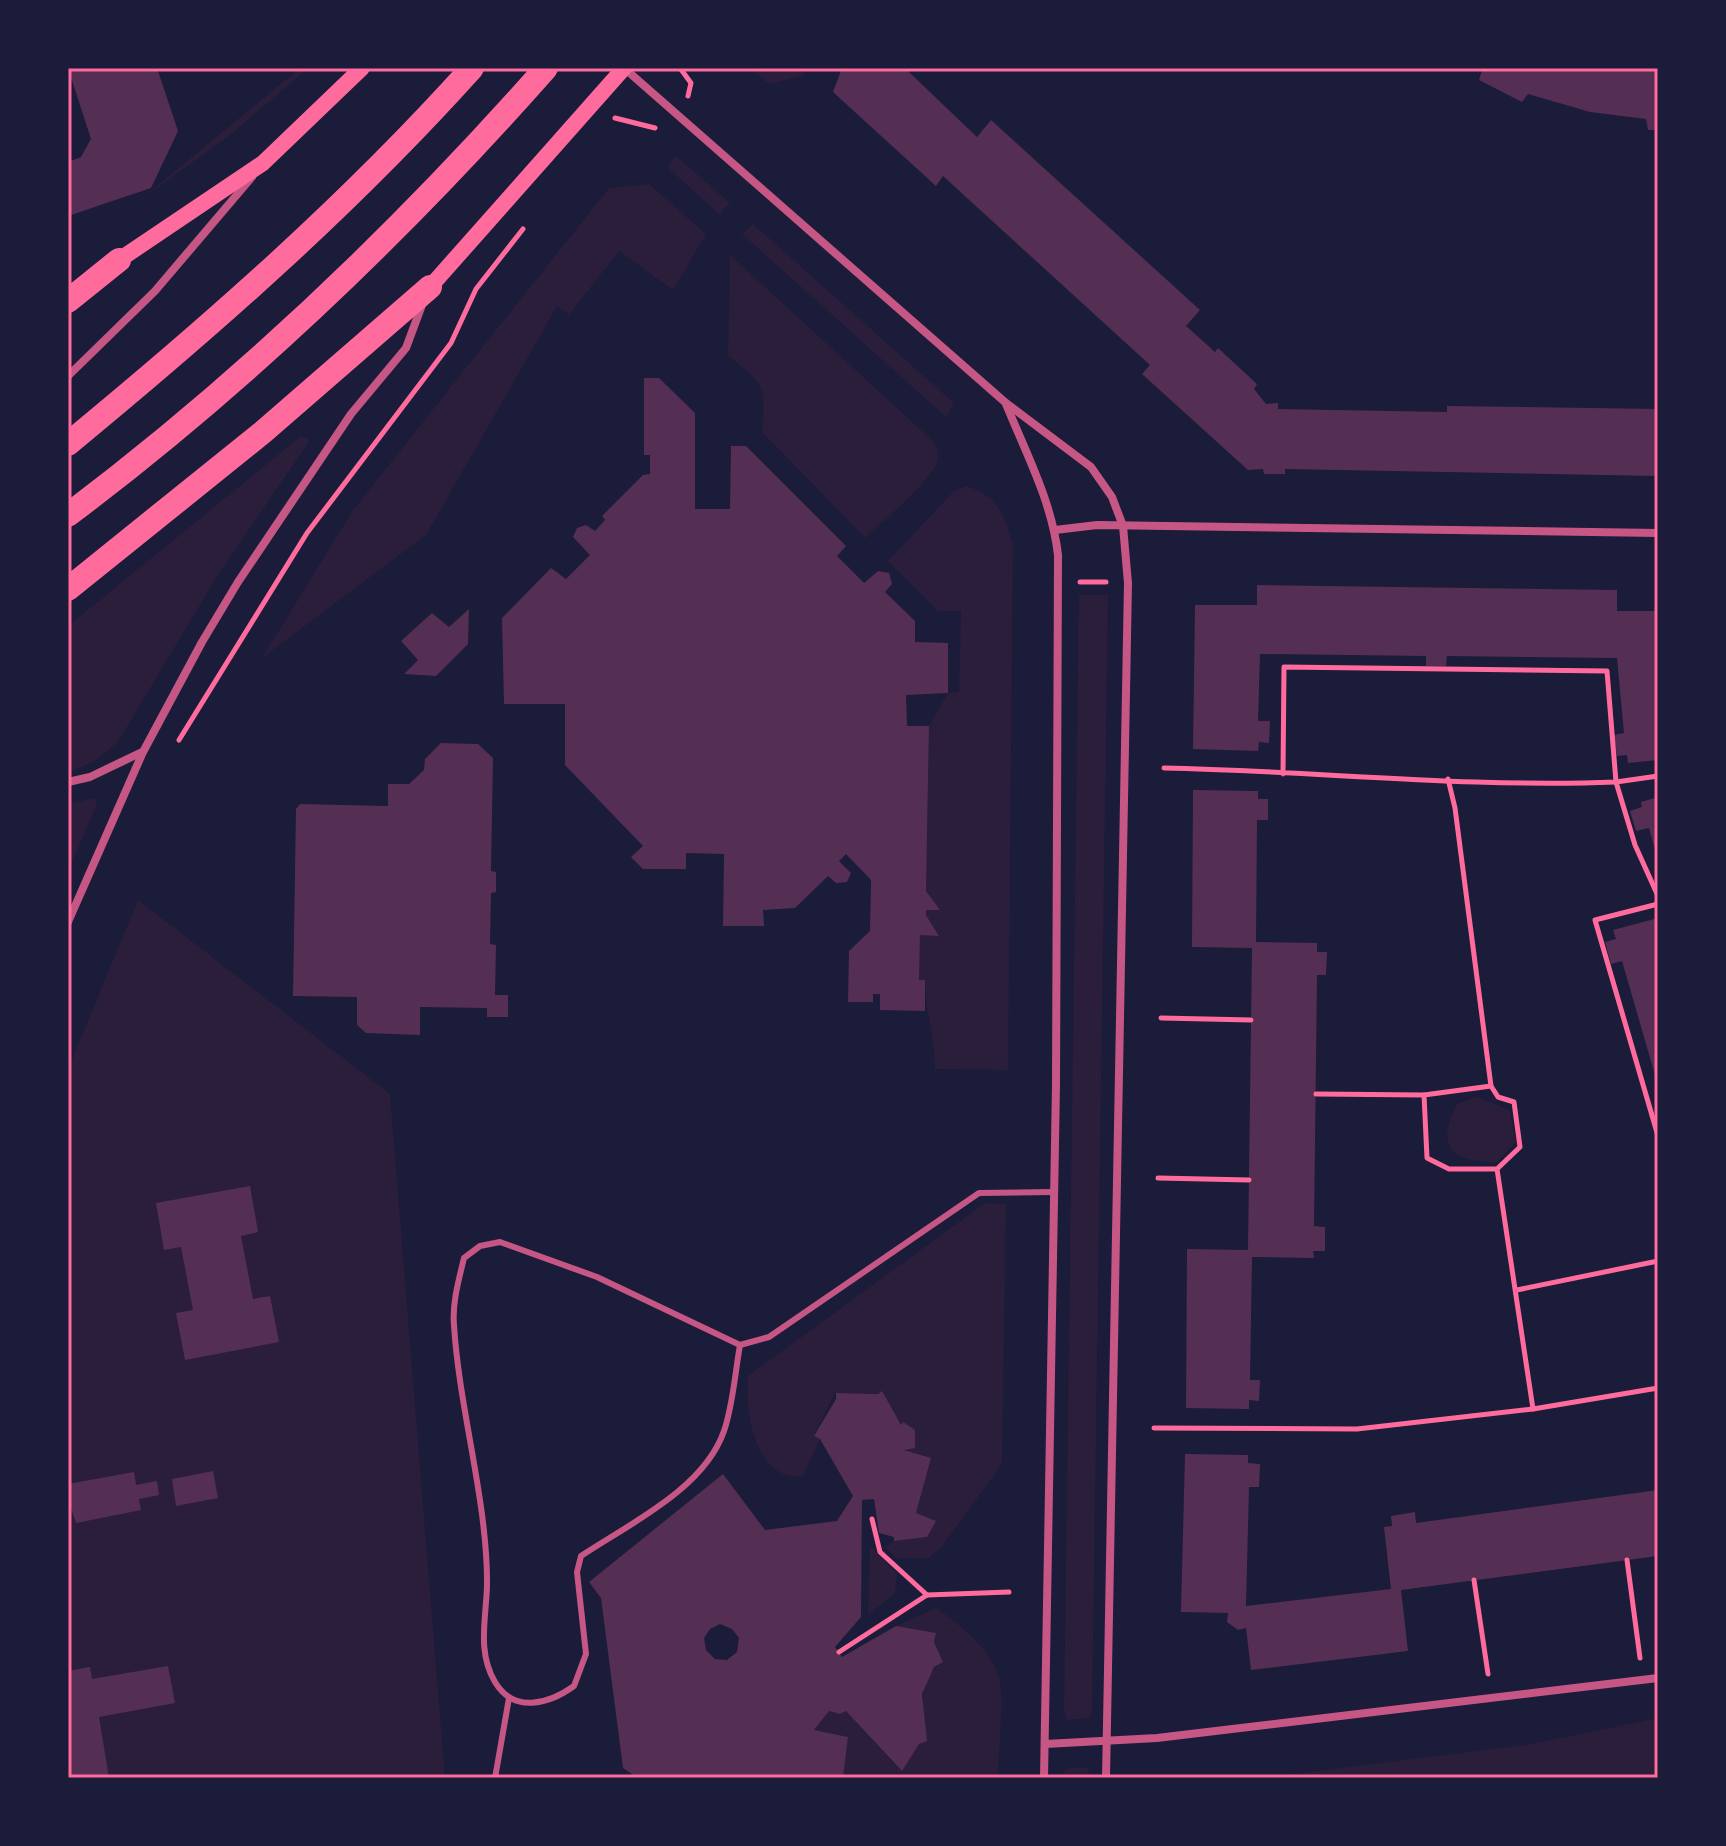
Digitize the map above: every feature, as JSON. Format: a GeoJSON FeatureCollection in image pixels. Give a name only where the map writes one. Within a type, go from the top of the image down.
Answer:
{"type":"FeatureCollection","features":[{"type":"Feature","properties":{"kind":"highway"},"geometry":{"type":"LineString","coordinates":[[68,444],[191,342],[280,261],[472,68]]}},
{"type":"Feature","properties":{"kind":"highway"},"geometry":{"type":"LineString","coordinates":[[68,515],[191,416],[305,314],[397,227],[546,68]]}},
{"type":"Feature","properties":{"kind":"highway"},"geometry":{"type":"LineString","coordinates":[[68,301],[119,260]]}},
{"type":"Feature","properties":{"kind":"highway"},"geometry":{"type":"LineString","coordinates":[[68,589],[114,555],[430,287]]}},
{"type":"Feature","properties":{"kind":"main road"},"geometry":{"type":"LineString","coordinates":[[119,260],[263,163],[362,68]]}},
{"type":"Feature","properties":{"kind":"main road"},"geometry":{"type":"LineString","coordinates":[[430,287],[624,68]]}},
{"type":"Feature","properties":{"kind":"street"},"geometry":{"type":"LineString","coordinates":[[624,68],[1006,403],[1091,467],[1112,497],[1123,526],[1128,599],[1106,1778]]}},
{"type":"Feature","properties":{"kind":"street"},"geometry":{"type":"LineString","coordinates":[[68,376],[155,291],[263,163]]}},
{"type":"Feature","properties":{"kind":"street"},"geometry":{"type":"LineString","coordinates":[[68,922],[143,752],[238,582],[351,414],[406,348],[430,287]]}},
{"type":"Feature","properties":{"kind":"street"},"geometry":{"type":"LineString","coordinates":[[1006,403],[1055,530],[1058,581],[1044,1778]]}},
{"type":"Feature","properties":{"kind":"street"},"geometry":{"type":"LineString","coordinates":[[1055,530],[1123,526],[1658,533]]}},
{"type":"Feature","properties":{"kind":"street"},"geometry":{"type":"LineString","coordinates":[[68,782],[90,777],[143,752]]}},
{"type":"Feature","properties":{"kind":"street"},"geometry":{"type":"LineString","coordinates":[[1045,1744],[1106,1742],[1658,1678]]}},
{"type":"Feature","properties":{"kind":"lane"},"geometry":{"type":"LineString","coordinates":[[740,1345],[725,1431],[711,1457],[651,1514],[581,1556],[577,1572],[586,1654],[574,1686],[542,1703],[525,1704],[509,1698],[496,1684],[485,1662],[483,1635],[487,1571],[453,1322],[464,1258],[480,1246],[500,1242],[597,1277],[740,1345],[769,1337],[979,1193],[1053,1192]]}},
{"type":"Feature","properties":{"kind":"lane"},"geometry":{"type":"LineString","coordinates":[[495,1778],[509,1698]]}},
{"type":"Feature","properties":{"kind":"path"},"geometry":{"type":"LineString","coordinates":[[592,104],[616,118],[653,129],[684,118]]}},
{"type":"Feature","properties":{"kind":"path"},"geometry":{"type":"LineString","coordinates":[[174,747],[307,533],[451,343],[476,289],[526,225]]}},
{"type":"Feature","properties":{"kind":"path"},"geometry":{"type":"LineString","coordinates":[[1079,582],[1108,582]]}},
{"type":"Feature","properties":{"kind":"path"},"geometry":{"type":"LineString","coordinates":[[1283,774],[1284,667],[1607,671],[1616,782],[1635,845],[1658,896]]}},
{"type":"Feature","properties":{"kind":"path"},"geometry":{"type":"LineString","coordinates":[[1164,768],[1554,784],[1616,782],[1658,776]]}},
{"type":"Feature","properties":{"kind":"path"},"geometry":{"type":"LineString","coordinates":[[1424,1095],[1427,1158],[1449,1169],[1497,1169],[1520,1147],[1514,1102],[1498,1097],[1491,1086],[1455,808],[1448,779]]}},
{"type":"Feature","properties":{"kind":"path"},"geometry":{"type":"LineString","coordinates":[[1658,904],[1595,920],[1658,1136]]}},
{"type":"Feature","properties":{"kind":"path"},"geometry":{"type":"LineString","coordinates":[[1161,1018],[1251,1020]]}},
{"type":"Feature","properties":{"kind":"path"},"geometry":{"type":"LineString","coordinates":[[1316,1094],[1424,1095],[1491,1086]]}},
{"type":"Feature","properties":{"kind":"path"},"geometry":{"type":"LineString","coordinates":[[1497,1169],[1533,1409]]}},
{"type":"Feature","properties":{"kind":"path"},"geometry":{"type":"LineString","coordinates":[[1158,1178],[1249,1180]]}},
{"type":"Feature","properties":{"kind":"path"},"geometry":{"type":"LineString","coordinates":[[1517,1290],[1658,1261]]}},
{"type":"Feature","properties":{"kind":"path"},"geometry":{"type":"LineString","coordinates":[[1154,1428],[1357,1429],[1533,1409],[1658,1388]]}},
{"type":"Feature","properties":{"kind":"path"},"geometry":{"type":"LineString","coordinates":[[872,1519],[880,1552],[927,1595]]}},
{"type":"Feature","properties":{"kind":"path"},"geometry":{"type":"LineString","coordinates":[[1627,1560],[1643,1680]]}},
{"type":"Feature","properties":{"kind":"path"},"geometry":{"type":"LineString","coordinates":[[1474,1580],[1492,1698]]}},
{"type":"Feature","properties":{"kind":"path"},"geometry":{"type":"LineString","coordinates":[[839,1652],[927,1595],[1009,1592]]}},
{"type":"Feature","properties":{"kind":"shaded area"},"geometry":{"type":"Polygon","coordinates":[[[300,68],[308,68],[230,135],[135,204],[300,68]]]}},
{"type":"Feature","properties":{"kind":"shaded area"},"geometry":{"type":"Polygon","coordinates":[[[750,68],[806,68],[803,76],[769,84],[750,68]]]}},
{"type":"Feature","properties":{"kind":"shaded area"},"geometry":{"type":"Polygon","coordinates":[[[676,156],[730,203],[719,214],[667,167],[676,156]]]}},
{"type":"Feature","properties":{"kind":"shaded area"},"geometry":{"type":"Polygon","coordinates":[[[649,184],[706,234],[673,290],[619,251],[569,315],[557,306],[426,535],[262,658],[353,510],[609,188],[649,184]]]}},
{"type":"Feature","properties":{"kind":"shaded area"},"geometry":{"type":"Polygon","coordinates":[[[753,224],[954,403],[946,417],[742,234],[753,224]]]}},
{"type":"Feature","properties":{"kind":"shaded area"},"geometry":{"type":"Polygon","coordinates":[[[730,255],[935,445],[938,459],[928,477],[865,538],[762,432],[760,387],[749,373],[728,356],[730,255]]]}},
{"type":"Feature","properties":{"kind":"shaded area"},"geometry":{"type":"Polygon","coordinates":[[[301,436],[310,440],[218,575],[118,742],[93,762],[68,773],[68,626],[301,436]]]}},
{"type":"Feature","properties":{"kind":"shaded area"},"geometry":{"type":"Polygon","coordinates":[[[966,486],[985,495],[998,507],[1013,544],[1008,1070],[935,1069],[925,981],[919,980],[920,935],[939,935],[926,915],[926,910],[939,910],[926,891],[929,726],[948,693],[959,692],[961,611],[938,611],[888,561],[954,491],[966,486]]]}},
{"type":"Feature","properties":{"kind":"shaded area"},"geometry":{"type":"Polygon","coordinates":[[[1079,595],[1108,595],[1092,1713],[1090,1718],[1067,1720],[1064,1711],[1079,595]]]}},
{"type":"Feature","properties":{"kind":"shaded area"},"geometry":{"type":"Polygon","coordinates":[[[95,798],[97,804],[68,872],[68,804],[95,798]]]}},
{"type":"Feature","properties":{"kind":"shaded area"},"geometry":{"type":"Polygon","coordinates":[[[138,900],[390,1094],[445,1778],[68,1778],[68,1069],[138,900]]]}},
{"type":"Feature","properties":{"kind":"shaded area"},"geometry":{"type":"Polygon","coordinates":[[[1477,1097],[1509,1110],[1516,1142],[1497,1162],[1482,1162],[1459,1155],[1448,1142],[1447,1131],[1457,1104],[1477,1097]]]}},
{"type":"Feature","properties":{"kind":"shaded area"},"geometry":{"type":"Polygon","coordinates":[[[985,1203],[1006,1204],[1002,1464],[940,1549],[928,1558],[896,1558],[885,1547],[894,1541],[927,1537],[916,1513],[930,1458],[904,1450],[914,1447],[903,1423],[901,1425],[879,1394],[835,1393],[814,1435],[820,1439],[803,1476],[786,1475],[773,1468],[756,1441],[748,1407],[748,1376],[985,1203]]]}},
{"type":"Feature","properties":{"kind":"shaded area"},"geometry":{"type":"Polygon","coordinates":[[[870,1546],[897,1574],[895,1593],[868,1615],[870,1546]]]}},
{"type":"Feature","properties":{"kind":"shaded area"},"geometry":{"type":"Polygon","coordinates":[[[936,1608],[982,1647],[999,1677],[998,1778],[843,1778],[848,1737],[814,1730],[829,1711],[840,1714],[846,1711],[901,1770],[919,1744],[927,1741],[923,1709],[925,1687],[928,1677],[943,1662],[934,1642],[936,1633],[896,1626],[936,1608]]]}},
{"type":"Feature","properties":{"kind":"shaded area"},"geometry":{"type":"Polygon","coordinates":[[[1658,1718],[1658,1778],[1263,1778],[1526,1745],[1658,1718]]]}},
{"type":"Feature","properties":{"kind":"shaded area"},"geometry":{"type":"Polygon","coordinates":[[[1088,1768],[1090,1778],[1062,1778],[1064,1770],[1088,1768]]]}},
{"type":"Feature","properties":{"kind":"building"},"geometry":{"type":"Polygon","coordinates":[[[68,68],[157,68],[178,131],[151,188],[68,216],[68,162],[81,157],[91,139],[68,68]]]}},
{"type":"Feature","properties":{"kind":"building"},"geometry":{"type":"Polygon","coordinates":[[[842,68],[911,68],[909,72],[977,137],[991,120],[1200,310],[1186,326],[1215,352],[1218,348],[1257,384],[1254,389],[1266,404],[1278,403],[1278,409],[1447,412],[1447,406],[1658,409],[1658,476],[1285,469],[1285,474],[1264,474],[1263,469],[1248,470],[1142,374],[1150,365],[943,176],[936,186],[833,92],[842,68]]]}},
{"type":"Feature","properties":{"kind":"building"},"geometry":{"type":"Polygon","coordinates":[[[1478,68],[1658,68],[1658,130],[1648,130],[1646,119],[1590,112],[1528,94],[1522,102],[1479,80],[1482,70],[1478,68]]]}},
{"type":"Feature","properties":{"kind":"building"},"geometry":{"type":"Polygon","coordinates":[[[644,378],[659,378],[695,413],[695,509],[730,509],[731,446],[746,446],[846,546],[837,556],[864,583],[878,571],[889,573],[892,584],[885,592],[915,621],[915,642],[948,643],[948,693],[906,695],[907,726],[929,726],[926,891],[940,910],[926,910],[939,936],[920,935],[919,980],[925,980],[925,1011],[880,1010],[880,994],[873,994],[873,1002],[848,1002],[849,951],[870,931],[871,880],[846,854],[839,861],[851,873],[847,882],[836,883],[828,876],[795,908],[763,910],[764,926],[723,926],[724,854],[686,853],[686,869],[643,869],[631,857],[643,846],[565,765],[565,704],[504,704],[502,618],[551,568],[566,579],[590,555],[573,537],[577,528],[586,525],[595,531],[605,520],[602,516],[643,475],[650,474],[650,455],[644,455],[644,378]]]}},
{"type":"Feature","properties":{"kind":"building"},"geometry":{"type":"Polygon","coordinates":[[[1257,585],[1617,590],[1617,611],[1658,611],[1658,760],[1628,763],[1627,755],[1617,756],[1614,735],[1624,733],[1617,658],[1447,656],[1446,666],[1426,666],[1426,656],[1260,654],[1258,721],[1270,721],[1269,743],[1259,742],[1258,751],[1193,749],[1195,605],[1257,605],[1257,585]]]}},
{"type":"Feature","properties":{"kind":"building"},"geometry":{"type":"Polygon","coordinates":[[[469,609],[468,644],[436,676],[404,674],[418,660],[401,641],[432,613],[449,627],[469,609]]]}},
{"type":"Feature","properties":{"kind":"building"},"geometry":{"type":"Polygon","coordinates":[[[441,743],[478,744],[493,758],[491,871],[496,872],[496,892],[491,893],[490,944],[496,945],[495,995],[508,995],[508,1017],[487,1017],[487,1008],[420,1007],[420,1035],[366,1033],[357,1025],[357,997],[293,996],[296,809],[300,804],[388,806],[388,784],[409,784],[424,770],[425,759],[441,743]]]}},
{"type":"Feature","properties":{"kind":"building"},"geometry":{"type":"Polygon","coordinates":[[[1193,790],[1258,791],[1258,799],[1268,799],[1268,820],[1257,820],[1256,942],[1317,943],[1317,952],[1327,952],[1326,975],[1317,975],[1314,1226],[1325,1227],[1325,1251],[1313,1251],[1314,1258],[1252,1257],[1250,1380],[1260,1380],[1259,1401],[1249,1400],[1249,1409],[1186,1408],[1187,1249],[1248,1250],[1252,948],[1192,947],[1193,790]]]}},
{"type":"Feature","properties":{"kind":"building"},"geometry":{"type":"Polygon","coordinates":[[[1658,797],[1657,857],[1649,828],[1636,831],[1630,811],[1642,807],[1641,802],[1658,797]]]}},
{"type":"Feature","properties":{"kind":"building"},"geometry":{"type":"Polygon","coordinates":[[[1658,918],[1657,1082],[1622,961],[1611,964],[1605,942],[1616,939],[1613,930],[1658,918]]]}},
{"type":"Feature","properties":{"kind":"building"},"geometry":{"type":"Polygon","coordinates":[[[250,1186],[258,1232],[241,1236],[253,1299],[270,1296],[279,1342],[185,1360],[176,1313],[193,1310],[181,1247],[164,1250],[156,1203],[250,1186]]]}},
{"type":"Feature","properties":{"kind":"building"},"geometry":{"type":"Polygon","coordinates":[[[882,1391],[901,1425],[903,1422],[915,1430],[915,1448],[904,1450],[931,1458],[916,1513],[936,1521],[927,1537],[894,1541],[894,1537],[879,1533],[874,1499],[862,1500],[861,1617],[835,1647],[842,1657],[896,1626],[936,1633],[934,1642],[943,1662],[934,1667],[922,1694],[927,1741],[919,1744],[902,1771],[846,1711],[840,1714],[829,1711],[814,1730],[848,1737],[843,1778],[638,1778],[623,1768],[601,1598],[589,1582],[723,1474],[765,1530],[837,1521],[853,1496],[820,1439],[814,1436],[836,1399],[836,1393],[878,1394],[882,1391]],[[720,1624],[710,1629],[704,1638],[706,1650],[715,1659],[727,1660],[737,1652],[739,1638],[732,1629],[720,1624]]]}},
{"type":"Feature","properties":{"kind":"building"},"geometry":{"type":"Polygon","coordinates":[[[1185,1454],[1248,1455],[1248,1463],[1260,1464],[1259,1487],[1249,1487],[1246,1606],[1391,1589],[1384,1527],[1392,1526],[1391,1516],[1415,1512],[1416,1523],[1658,1490],[1658,1556],[1401,1590],[1408,1651],[1251,1670],[1246,1628],[1238,1630],[1227,1622],[1228,1613],[1181,1612],[1185,1454]]]}},
{"type":"Feature","properties":{"kind":"building"},"geometry":{"type":"Polygon","coordinates":[[[213,1471],[218,1498],[176,1506],[172,1479],[213,1471]]]}},
{"type":"Feature","properties":{"kind":"building"},"geometry":{"type":"Polygon","coordinates":[[[134,1472],[136,1485],[157,1481],[159,1495],[139,1499],[141,1510],[76,1523],[68,1499],[68,1484],[134,1472]]]}},
{"type":"Feature","properties":{"kind":"building"},"geometry":{"type":"Polygon","coordinates":[[[168,1666],[175,1703],[99,1717],[109,1778],[70,1778],[68,1671],[90,1667],[92,1679],[168,1666]]]}}]}
